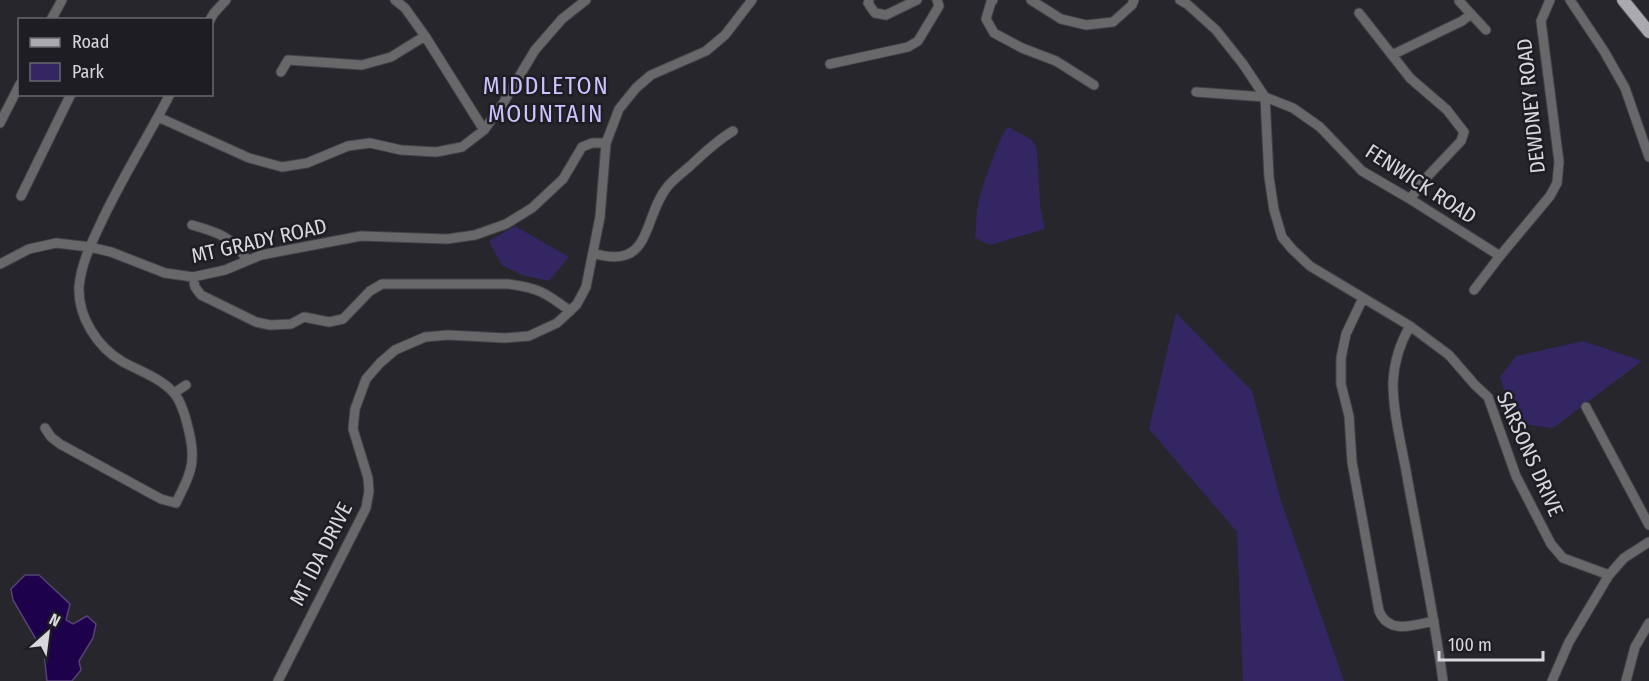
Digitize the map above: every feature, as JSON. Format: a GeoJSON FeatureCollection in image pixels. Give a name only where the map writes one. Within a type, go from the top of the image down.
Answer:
{"type":"FeatureCollection","features":[{"type":"Feature","properties":{"kind":"main road"},"geometry":{"type":"LineString","coordinates":[[1623,0],[1649,32]]}},
{"type":"Feature","properties":{"kind":"street"},"geometry":{"type":"LineString","coordinates":[[52,18],[62,0]]}},
{"type":"Feature","properties":{"kind":"street"},"geometry":{"type":"LineString","coordinates":[[211,18],[226,0]]}},
{"type":"Feature","properties":{"kind":"street"},"geometry":{"type":"LineString","coordinates":[[395,0],[405,8],[425,36],[484,130]]}},
{"type":"Feature","properties":{"kind":"street"},"geometry":{"type":"LineString","coordinates":[[158,117],[249,158],[282,167],[307,163],[348,146],[370,143],[401,150],[436,152],[462,147],[484,130],[535,50],[562,19],[586,0]]}},
{"type":"Feature","properties":{"kind":"street","name":"MT IDA DRIVE"},"geometry":{"type":"LineString","coordinates":[[278,681],[366,508],[369,491],[368,478],[353,429],[355,409],[366,380],[395,350],[424,337],[528,336],[557,322],[570,311],[577,304],[586,287],[600,217],[606,143],[619,109],[636,88],[651,75],[706,51],[725,35],[752,0]]}},
{"type":"Feature","properties":{"kind":"street"},"geometry":{"type":"LineString","coordinates":[[869,0],[868,3],[875,13],[886,15],[917,0]]}},
{"type":"Feature","properties":{"kind":"street"},"geometry":{"type":"LineString","coordinates":[[830,64],[908,47],[918,41],[939,6],[937,0]]}},
{"type":"Feature","properties":{"kind":"street"},"geometry":{"type":"LineString","coordinates":[[993,0],[990,2],[986,19],[994,33],[1022,48],[1056,61],[1094,85]]}},
{"type":"Feature","properties":{"kind":"street"},"geometry":{"type":"LineString","coordinates":[[1031,0],[1061,19],[1086,25],[1113,22],[1132,5],[1134,0]]}},
{"type":"Feature","properties":{"kind":"street"},"geometry":{"type":"LineString","coordinates":[[1180,0],[1216,30],[1243,63],[1265,97]]}},
{"type":"Feature","properties":{"kind":"street","name":"DEWDNEY ROAD"},"geometry":{"type":"LineString","coordinates":[[1474,290],[1550,196],[1557,183],[1559,162],[1540,21],[1550,0]]}},
{"type":"Feature","properties":{"kind":"street"},"geometry":{"type":"LineString","coordinates":[[1570,0],[1626,88],[1649,157]]}},
{"type":"Feature","properties":{"kind":"street"},"geometry":{"type":"LineString","coordinates":[[1459,1],[1486,30]]}},
{"type":"Feature","properties":{"kind":"street"},"geometry":{"type":"LineString","coordinates":[[1359,13],[1410,78],[1448,110],[1464,132],[1461,141],[1410,199]]}},
{"type":"Feature","properties":{"kind":"street"},"geometry":{"type":"LineString","coordinates":[[1392,55],[1462,21],[1471,14]]}},
{"type":"Feature","properties":{"kind":"street"},"geometry":{"type":"LineString","coordinates":[[281,72],[288,60],[362,65],[391,57],[425,36]]}},
{"type":"Feature","properties":{"kind":"street"},"geometry":{"type":"LineString","coordinates":[[0,123],[18,88]]}},
{"type":"Feature","properties":{"kind":"street","name":"FENWICK ROAD"},"geometry":{"type":"LineString","coordinates":[[1196,92],[1265,97],[1293,108],[1320,127],[1362,171],[1500,256]]}},
{"type":"Feature","properties":{"kind":"street"},"geometry":{"type":"LineString","coordinates":[[21,196],[70,96]]}},
{"type":"Feature","properties":{"kind":"street"},"geometry":{"type":"LineString","coordinates":[[45,428],[60,444],[161,499],[176,503],[190,473],[192,451],[189,430],[180,401],[162,383],[120,360],[102,346],[86,321],[80,304],[83,262],[109,204],[169,96]]}},
{"type":"Feature","properties":{"kind":"street","name":"SARSONS DRIVE"},"geometry":{"type":"LineString","coordinates":[[1265,97],[1269,177],[1274,210],[1282,237],[1310,266],[1410,326],[1449,355],[1488,397],[1516,476],[1551,544],[1563,558],[1609,574]]}},
{"type":"Feature","properties":{"kind":"street"},"geometry":{"type":"LineString","coordinates":[[592,254],[617,258],[633,252],[643,240],[659,199],[668,185],[720,139],[733,131]]}},
{"type":"Feature","properties":{"kind":"street","name":"MT GRADY ROAD"},"geometry":{"type":"LineString","coordinates":[[0,264],[29,249],[56,243],[111,252],[165,273],[193,277],[225,270],[261,255],[361,236],[447,239],[475,235],[506,224],[532,208],[563,179],[582,147],[592,142],[606,143]]}},
{"type":"Feature","properties":{"kind":"street"},"geometry":{"type":"LineString","coordinates":[[192,225],[216,232],[231,240],[241,249],[247,260]]}},
{"type":"Feature","properties":{"kind":"street"},"geometry":{"type":"LineString","coordinates":[[193,277],[195,287],[201,295],[256,322],[270,325],[291,324],[304,317],[329,322],[343,319],[370,291],[382,284],[508,284],[528,287],[545,293],[570,311]]}},
{"type":"Feature","properties":{"kind":"street"},"geometry":{"type":"LineString","coordinates":[[1363,298],[1346,334],[1341,358],[1341,384],[1349,416],[1353,462],[1379,611],[1386,622],[1401,628],[1434,621]]}},
{"type":"Feature","properties":{"kind":"street"},"geometry":{"type":"LineString","coordinates":[[1410,326],[1402,340],[1393,383],[1397,422],[1443,681]]}},
{"type":"Feature","properties":{"kind":"street"},"geometry":{"type":"LineString","coordinates":[[174,393],[186,385]]}},
{"type":"Feature","properties":{"kind":"street"},"geometry":{"type":"LineString","coordinates":[[1586,407],[1649,525]]}},
{"type":"Feature","properties":{"kind":"street"},"geometry":{"type":"LineString","coordinates":[[1552,681],[1569,642],[1609,574],[1624,558],[1649,542]]}},
{"type":"Feature","properties":{"kind":"street"},"geometry":{"type":"LineString","coordinates":[[1626,681],[1635,647],[1649,623]]}},
{"type":"Feature","properties":{"kind":"green space"},"geometry":{"type":"Polygon","coordinates":[[[1008,127],[1032,140],[1037,149],[1040,206],[1045,229],[990,245],[975,238],[977,209],[982,188],[1000,140],[1008,127]]]}},
{"type":"Feature","properties":{"kind":"green space"},"geometry":{"type":"Polygon","coordinates":[[[515,226],[569,257],[549,281],[522,275],[502,265],[489,241],[515,226]]]}},
{"type":"Feature","properties":{"kind":"green space"},"geometry":{"type":"Polygon","coordinates":[[[1176,313],[1252,391],[1281,501],[1344,681],[1243,681],[1237,532],[1149,429],[1176,313]]]}},
{"type":"Feature","properties":{"kind":"green space"},"geometry":{"type":"Polygon","coordinates":[[[1583,341],[1642,361],[1553,428],[1522,424],[1508,404],[1500,377],[1516,356],[1583,341]]]}},
{"type":"Feature","properties":{"kind":"shaded area"},"geometry":{"type":"Polygon","coordinates":[[[25,575],[39,575],[70,604],[66,620],[73,624],[87,616],[96,624],[93,638],[79,661],[81,670],[72,681],[47,681],[44,653],[13,600],[11,589],[25,575]]]}},
{"type":"Feature","properties":{"kind":"district","name":"MIDDLETON MOUNTAIN"},"geometry":{"type":"Point","coordinates":[546,100]}}]}
